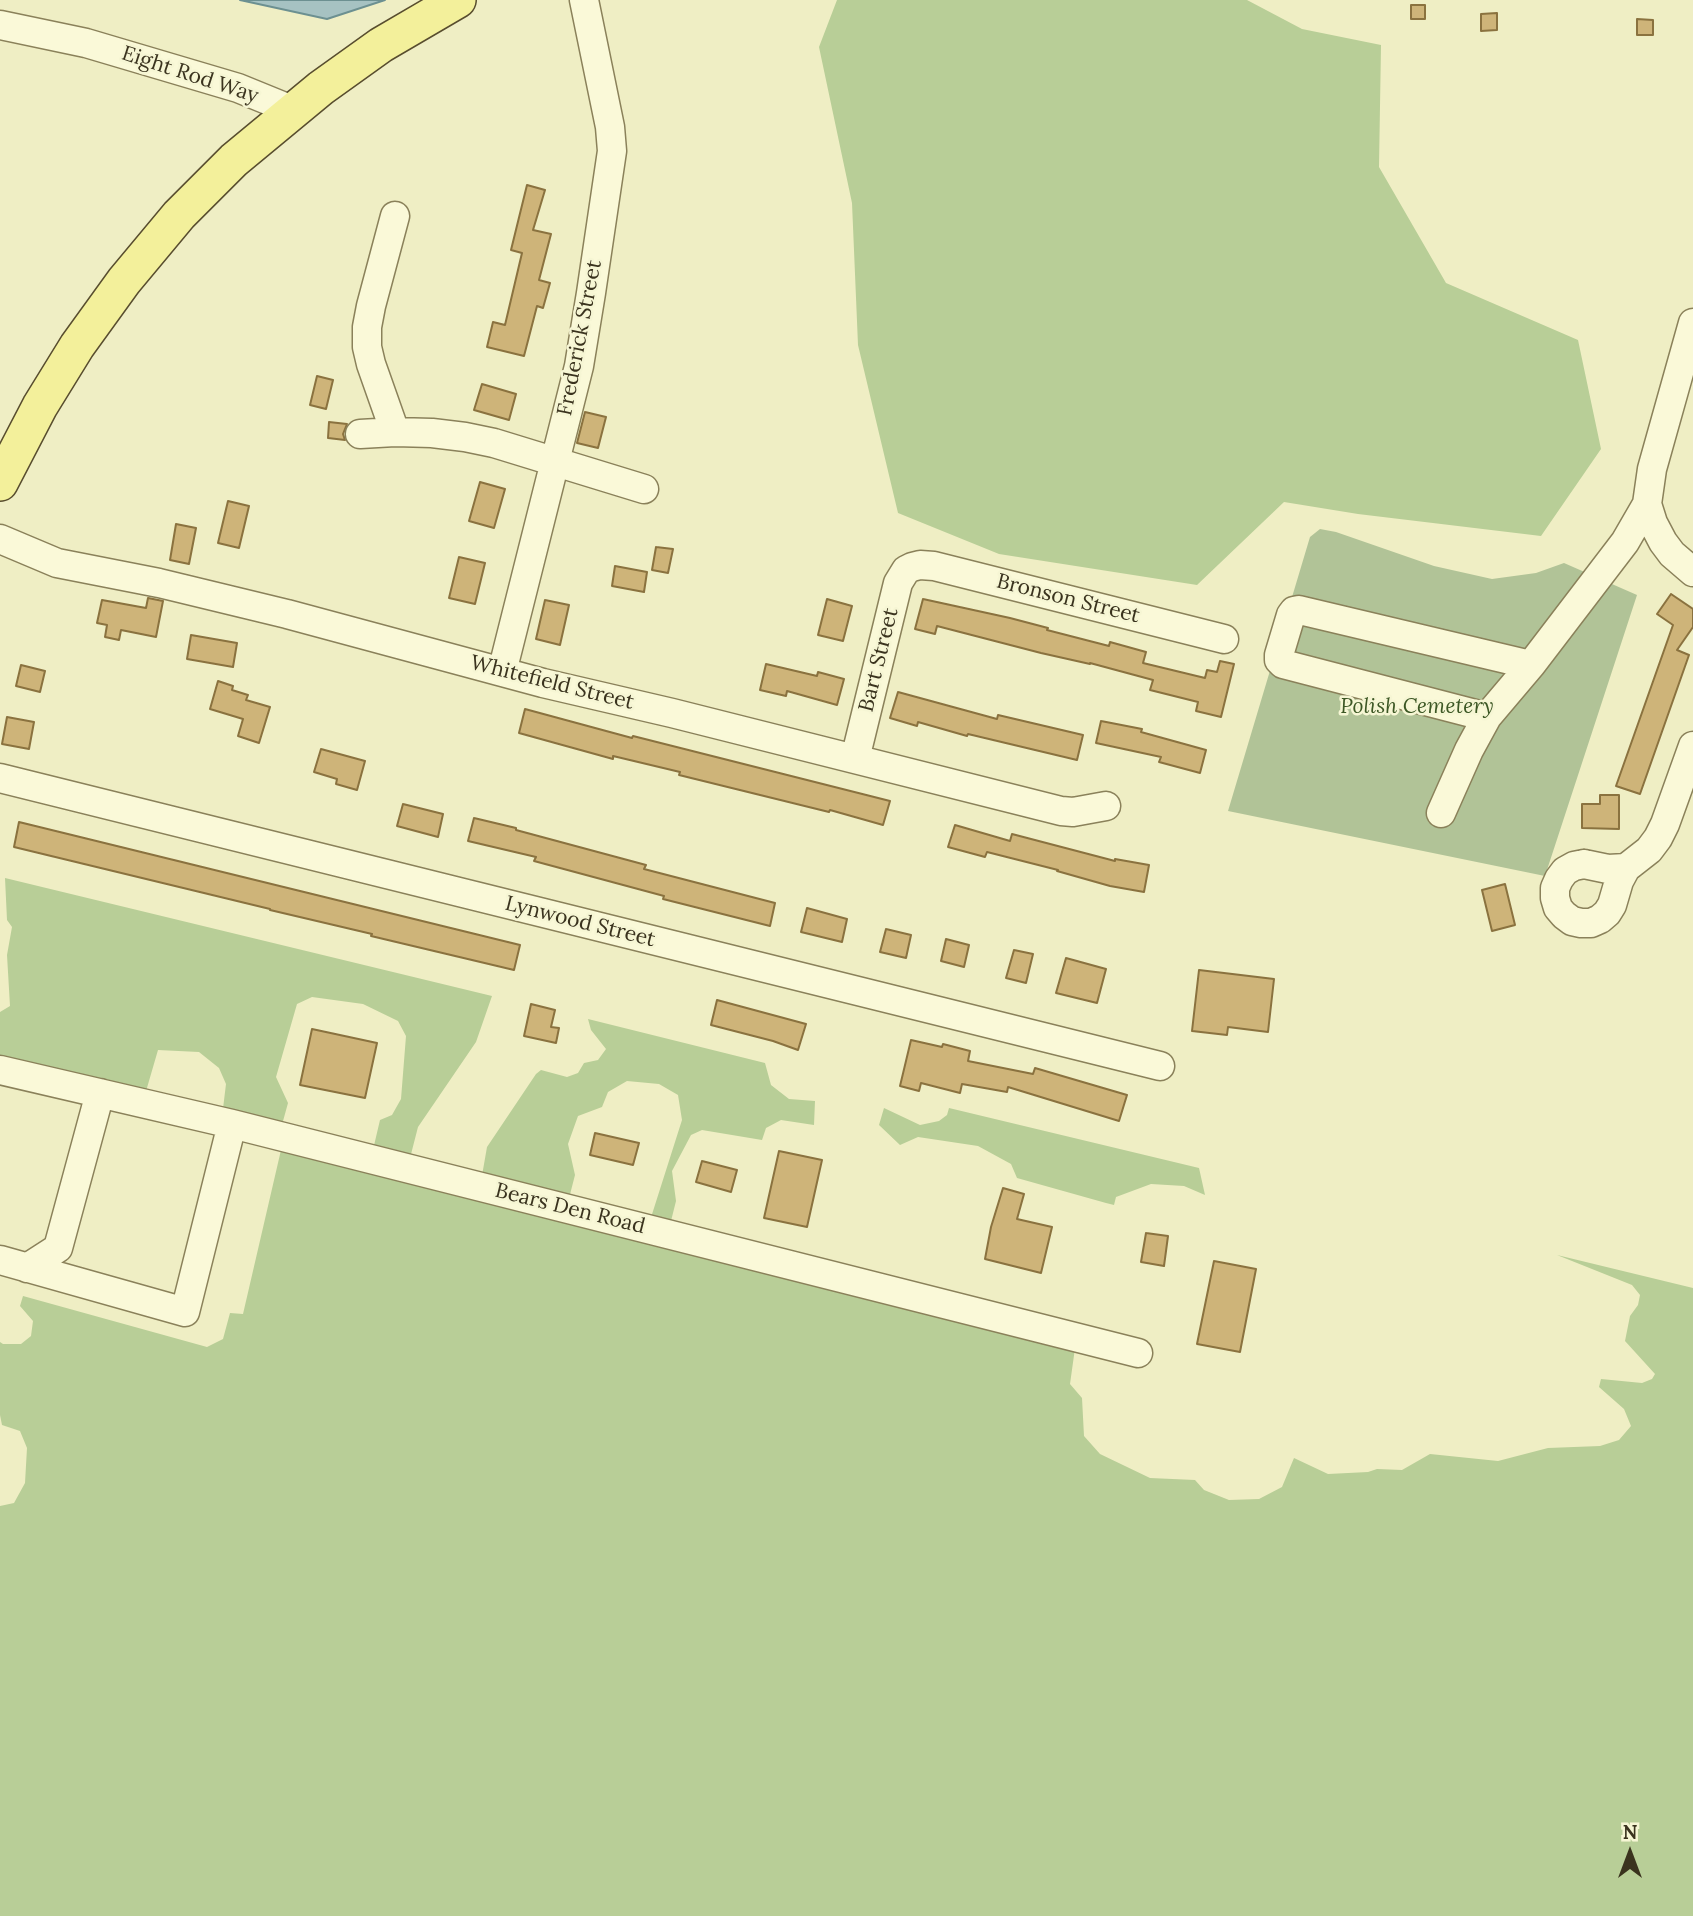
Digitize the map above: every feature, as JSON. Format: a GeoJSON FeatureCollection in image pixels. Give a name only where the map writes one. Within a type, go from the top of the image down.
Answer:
{"type":"FeatureCollection","features":[{"type":"Feature","properties":{"kind":"main road"},"geometry":{"type":"LineString","coordinates":[[0,483],[57,376],[124,281],[179,215],[234,160],[292,110],[381,46],[458,0]]}},
{"type":"Feature","properties":{"kind":"street","name":"Frederick Street"},"geometry":{"type":"LineString","coordinates":[[502,671],[581,354],[612,151],[610,127],[584,0]]}},
{"type":"Feature","properties":{"kind":"street","name":"Eight Rod Way"},"geometry":{"type":"LineString","coordinates":[[0,25],[86,43],[238,88],[292,110]]}},
{"type":"Feature","properties":{"kind":"street"},"geometry":{"type":"LineString","coordinates":[[395,216],[371,306],[367,346],[395,432]]}},
{"type":"Feature","properties":{"kind":"street"},"geometry":{"type":"LineString","coordinates":[[1441,813],[1487,717],[1531,665],[1625,542],[1647,504],[1652,469],[1693,323]]}},
{"type":"Feature","properties":{"kind":"street"},"geometry":{"type":"LineString","coordinates":[[360,434],[432,433],[466,437],[644,489]]}},
{"type":"Feature","properties":{"kind":"street"},"geometry":{"type":"LineString","coordinates":[[1647,504],[1663,542],[1672,554],[1693,572]]}},
{"type":"Feature","properties":{"kind":"street","name":"Whitefield Street"},"geometry":{"type":"LineString","coordinates":[[0,539],[57,563],[159,583],[287,614],[502,671],[1061,811],[1085,811],[1106,806]]}},
{"type":"Feature","properties":{"kind":"street","name":"Bronson Street"},"geometry":{"type":"LineString","coordinates":[[912,566],[934,566],[1224,639]]}},
{"type":"Feature","properties":{"kind":"street","name":"Bart Street"},"geometry":{"type":"LineString","coordinates":[[855,759],[898,583],[912,566]]}},
{"type":"Feature","properties":{"kind":"street"},"geometry":{"type":"LineString","coordinates":[[1487,717],[1283,664],[1279,655],[1291,615],[1299,610],[1531,665]]}},
{"type":"Feature","properties":{"kind":"street"},"geometry":{"type":"LineString","coordinates":[[1626,868],[1649,850],[1658,838],[1693,746]]}},
{"type":"Feature","properties":{"kind":"street","name":"Lynwood Street"},"geometry":{"type":"LineString","coordinates":[[0,778],[1160,1066]]}},
{"type":"Feature","properties":{"kind":"street","name":"Bears Den Road"},"geometry":{"type":"LineString","coordinates":[[0,1070],[232,1124],[1138,1353]]}},
{"type":"Feature","properties":{"kind":"street"},"geometry":{"type":"LineString","coordinates":[[13,1264],[58,1248],[100,1093]]}},
{"type":"Feature","properties":{"kind":"street"},"geometry":{"type":"LineString","coordinates":[[13,1264],[185,1312],[232,1124]]}},
{"type":"Feature","properties":{"kind":"green space"},"geometry":{"type":"Polygon","coordinates":[[[837,0],[1247,0],[1302,29],[1381,45],[1379,167],[1446,283],[1578,340],[1601,449],[1541,536],[1358,514],[1284,502],[1197,585],[999,554],[898,513],[858,345],[852,203],[819,47],[837,0]]]}},
{"type":"Feature","properties":{"kind":"green space","name":"Polish Cemetery"},"geometry":{"type":"Polygon","coordinates":[[[1320,529],[1434,566],[1492,579],[1536,573],[1564,563],[1637,595],[1545,876],[1228,811],[1310,537],[1320,529]]]}},
{"type":"Feature","properties":{"kind":"green space"},"geometry":{"type":"Polygon","coordinates":[[[5,878],[492,996],[476,1042],[418,1127],[409,1162],[480,1187],[487,1147],[536,1074],[541,1070],[567,1077],[578,1073],[584,1063],[598,1060],[606,1049],[591,1030],[588,1019],[765,1063],[771,1085],[789,1099],[815,1101],[814,1125],[781,1120],[766,1128],[762,1140],[702,1130],[691,1135],[672,1171],[676,1201],[667,1237],[1076,1341],[1070,1384],[1082,1398],[1084,1436],[1100,1454],[1150,1478],[1195,1480],[1204,1490],[1229,1500],[1259,1499],[1282,1487],[1294,1458],[1328,1474],[1368,1472],[1377,1469],[1402,1470],[1430,1454],[1498,1461],[1548,1448],[1600,1446],[1619,1440],[1631,1426],[1624,1409],[1599,1387],[1601,1379],[1642,1383],[1652,1379],[1655,1374],[1625,1341],[1630,1316],[1638,1305],[1640,1295],[1632,1285],[1557,1255],[1693,1288],[1693,1916],[0,1916],[0,1506],[14,1503],[25,1483],[27,1448],[20,1431],[2,1425],[0,1342],[21,1344],[31,1336],[33,1321],[20,1306],[23,1296],[207,1347],[223,1339],[230,1313],[243,1314],[281,1150],[372,1154],[380,1120],[392,1115],[401,1099],[406,1036],[398,1021],[363,1004],[312,997],[297,1004],[276,1077],[288,1103],[280,1132],[221,1125],[226,1084],[219,1068],[199,1052],[158,1050],[142,1105],[0,1073],[0,1012],[10,1006],[7,955],[12,927],[7,920],[5,878]],[[627,1081],[608,1092],[602,1107],[578,1116],[568,1144],[575,1175],[566,1210],[647,1230],[682,1120],[678,1095],[659,1084],[627,1081]]]}},
{"type":"Feature","properties":{"kind":"green space"},"geometry":{"type":"Polygon","coordinates":[[[884,1108],[920,1125],[939,1121],[947,1115],[949,1108],[1199,1168],[1205,1195],[1184,1186],[1151,1184],[1116,1197],[1114,1205],[1106,1203],[1017,1178],[1011,1164],[978,1146],[918,1137],[900,1145],[879,1125],[884,1108]]]}},
{"type":"Feature","properties":{"kind":"water"},"geometry":{"type":"Polygon","coordinates":[[[240,0],[385,0],[327,19],[240,0]]]}},
{"type":"Feature","properties":{"kind":"building"},"geometry":{"type":"Polygon","coordinates":[[[1411,5],[1425,5],[1425,19],[1411,19],[1411,5]]]}},
{"type":"Feature","properties":{"kind":"building"},"geometry":{"type":"Polygon","coordinates":[[[1497,13],[1497,30],[1481,31],[1481,14],[1497,13]]]}},
{"type":"Feature","properties":{"kind":"building"},"geometry":{"type":"Polygon","coordinates":[[[1637,19],[1653,20],[1653,35],[1637,35],[1637,19]]]}},
{"type":"Feature","properties":{"kind":"building"},"geometry":{"type":"Polygon","coordinates":[[[527,185],[545,190],[533,230],[551,234],[539,280],[550,283],[543,308],[537,306],[524,356],[487,347],[493,322],[505,325],[522,253],[511,250],[527,185]]]}},
{"type":"Feature","properties":{"kind":"building"},"geometry":{"type":"Polygon","coordinates":[[[317,376],[333,380],[326,409],[310,405],[317,376]]]}},
{"type":"Feature","properties":{"kind":"building"},"geometry":{"type":"Polygon","coordinates":[[[482,384],[516,394],[509,420],[474,410],[482,384]]]}},
{"type":"Feature","properties":{"kind":"building"},"geometry":{"type":"Polygon","coordinates":[[[585,412],[606,417],[598,448],[577,443],[585,412]]]}},
{"type":"Feature","properties":{"kind":"building"},"geometry":{"type":"Polygon","coordinates":[[[329,422],[347,424],[343,434],[345,440],[328,438],[329,422]]]}},
{"type":"Feature","properties":{"kind":"building"},"geometry":{"type":"Polygon","coordinates":[[[480,482],[505,489],[494,528],[469,521],[480,482]]]}},
{"type":"Feature","properties":{"kind":"building"},"geometry":{"type":"Polygon","coordinates":[[[228,501],[249,506],[239,548],[218,543],[228,501]]]}},
{"type":"Feature","properties":{"kind":"building"},"geometry":{"type":"Polygon","coordinates":[[[176,524],[196,528],[189,564],[170,560],[176,524]]]}},
{"type":"Feature","properties":{"kind":"building"},"geometry":{"type":"Polygon","coordinates":[[[656,547],[673,549],[668,573],[652,570],[656,547]]]}},
{"type":"Feature","properties":{"kind":"building"},"geometry":{"type":"Polygon","coordinates":[[[459,557],[485,563],[475,604],[449,598],[459,557]]]}},
{"type":"Feature","properties":{"kind":"building"},"geometry":{"type":"Polygon","coordinates":[[[615,566],[647,572],[644,592],[612,586],[615,566]]]}},
{"type":"Feature","properties":{"kind":"building"},"geometry":{"type":"Polygon","coordinates":[[[1671,594],[1693,609],[1693,627],[1677,650],[1689,655],[1640,794],[1616,786],[1673,625],[1657,614],[1671,594]]]}},
{"type":"Feature","properties":{"kind":"building"},"geometry":{"type":"Polygon","coordinates":[[[148,598],[163,601],[156,637],[121,630],[119,640],[105,637],[107,625],[97,623],[102,600],[146,608],[148,598]]]}},
{"type":"Feature","properties":{"kind":"building"},"geometry":{"type":"Polygon","coordinates":[[[827,599],[852,606],[843,641],[818,635],[827,599]]]}},
{"type":"Feature","properties":{"kind":"building"},"geometry":{"type":"Polygon","coordinates":[[[923,599],[1010,618],[1109,646],[1110,642],[1146,652],[1143,663],[1205,678],[1207,670],[1217,672],[1220,661],[1234,664],[1221,717],[1196,711],[1198,702],[1150,690],[1153,680],[937,626],[935,634],[915,629],[923,599]]]}},
{"type":"Feature","properties":{"kind":"building"},"geometry":{"type":"Polygon","coordinates":[[[545,600],[569,605],[560,645],[536,639],[545,600]]]}},
{"type":"Feature","properties":{"kind":"building"},"geometry":{"type":"Polygon","coordinates":[[[191,635],[237,643],[233,667],[187,659],[191,635]]]}},
{"type":"Feature","properties":{"kind":"building"},"geometry":{"type":"Polygon","coordinates":[[[766,664],[817,676],[818,672],[844,679],[837,705],[787,691],[786,696],[760,690],[766,664]]]}},
{"type":"Feature","properties":{"kind":"building"},"geometry":{"type":"Polygon","coordinates":[[[21,665],[45,671],[40,692],[16,686],[21,665]]]}},
{"type":"Feature","properties":{"kind":"building"},"geometry":{"type":"Polygon","coordinates":[[[218,681],[233,686],[232,690],[248,695],[246,700],[270,707],[259,743],[238,736],[243,719],[210,709],[218,681]]]}},
{"type":"Feature","properties":{"kind":"building"},"geometry":{"type":"Polygon","coordinates":[[[898,692],[997,719],[998,715],[1083,735],[1077,760],[968,734],[967,736],[918,722],[917,726],[890,718],[898,692]]]}},
{"type":"Feature","properties":{"kind":"building"},"geometry":{"type":"Polygon","coordinates":[[[525,709],[890,801],[883,825],[679,775],[680,772],[613,756],[613,759],[519,733],[525,709]]]}},
{"type":"Feature","properties":{"kind":"building"},"geometry":{"type":"Polygon","coordinates":[[[7,717],[34,722],[29,749],[2,744],[7,717]]]}},
{"type":"Feature","properties":{"kind":"building"},"geometry":{"type":"Polygon","coordinates":[[[1101,721],[1142,729],[1141,732],[1206,750],[1200,773],[1159,762],[1161,757],[1096,743],[1101,721]]]}},
{"type":"Feature","properties":{"kind":"building"},"geometry":{"type":"Polygon","coordinates":[[[321,749],[365,761],[357,790],[336,784],[337,779],[314,772],[321,749]]]}},
{"type":"Feature","properties":{"kind":"building"},"geometry":{"type":"Polygon","coordinates":[[[1600,795],[1619,795],[1619,829],[1582,828],[1582,804],[1600,804],[1600,795]]]}},
{"type":"Feature","properties":{"kind":"building"},"geometry":{"type":"Polygon","coordinates":[[[403,804],[443,814],[438,837],[397,826],[403,804]]]}},
{"type":"Feature","properties":{"kind":"building"},"geometry":{"type":"Polygon","coordinates":[[[474,818],[646,865],[644,869],[775,903],[770,926],[663,899],[664,896],[534,861],[536,857],[468,841],[474,818]]]}},
{"type":"Feature","properties":{"kind":"building"},"geometry":{"type":"Polygon","coordinates":[[[19,822],[520,945],[514,970],[14,847],[19,822]]]}},
{"type":"Feature","properties":{"kind":"building"},"geometry":{"type":"Polygon","coordinates":[[[955,825],[1010,841],[1012,834],[1115,861],[1149,865],[1144,892],[1110,886],[987,852],[985,857],[948,847],[955,825]]]}},
{"type":"Feature","properties":{"kind":"building"},"geometry":{"type":"Polygon","coordinates":[[[1505,884],[1515,925],[1492,931],[1482,890],[1505,884]]]}},
{"type":"Feature","properties":{"kind":"building"},"geometry":{"type":"Polygon","coordinates":[[[807,908],[847,919],[842,942],[801,932],[807,908]]]}},
{"type":"Feature","properties":{"kind":"building"},"geometry":{"type":"Polygon","coordinates":[[[886,929],[911,935],[906,958],[880,952],[886,929]]]}},
{"type":"Feature","properties":{"kind":"building"},"geometry":{"type":"Polygon","coordinates":[[[946,939],[969,945],[964,967],[941,961],[946,939]]]}},
{"type":"Feature","properties":{"kind":"building"},"geometry":{"type":"Polygon","coordinates":[[[1014,950],[1033,954],[1026,983],[1006,978],[1014,950]]]}},
{"type":"Feature","properties":{"kind":"building"},"geometry":{"type":"Polygon","coordinates":[[[1066,958],[1106,969],[1097,1003],[1056,993],[1066,958]]]}},
{"type":"Feature","properties":{"kind":"building"},"geometry":{"type":"Polygon","coordinates":[[[1199,970],[1274,979],[1268,1032],[1228,1027],[1227,1035],[1192,1031],[1199,970]]]}},
{"type":"Feature","properties":{"kind":"building"},"geometry":{"type":"Polygon","coordinates":[[[717,1000],[806,1024],[798,1050],[711,1025],[717,1000]]]}},
{"type":"Feature","properties":{"kind":"building"},"geometry":{"type":"Polygon","coordinates":[[[531,1004],[555,1010],[551,1027],[559,1028],[556,1043],[524,1036],[531,1004]]]}},
{"type":"Feature","properties":{"kind":"building"},"geometry":{"type":"Polygon","coordinates":[[[312,1029],[377,1043],[365,1098],[300,1085],[312,1029]]]}},
{"type":"Feature","properties":{"kind":"building"},"geometry":{"type":"Polygon","coordinates":[[[911,1040],[970,1051],[968,1061],[1033,1074],[1035,1068],[1127,1095],[1119,1121],[1008,1087],[1007,1092],[962,1084],[960,1093],[921,1083],[919,1091],[900,1086],[911,1040]]]}},
{"type":"Feature","properties":{"kind":"building"},"geometry":{"type":"Polygon","coordinates":[[[595,1133],[639,1143],[633,1165],[590,1155],[595,1133]]]}},
{"type":"Feature","properties":{"kind":"building"},"geometry":{"type":"Polygon","coordinates":[[[779,1151],[822,1160],[807,1227],[764,1218],[779,1151]]]}},
{"type":"Feature","properties":{"kind":"building"},"geometry":{"type":"Polygon","coordinates":[[[702,1161],[737,1170],[731,1192],[696,1182],[702,1161]]]}},
{"type":"Feature","properties":{"kind":"building"},"geometry":{"type":"Polygon","coordinates":[[[1003,1188],[1024,1194],[1017,1219],[1052,1227],[1041,1273],[985,1259],[1003,1188]]]}},
{"type":"Feature","properties":{"kind":"building"},"geometry":{"type":"Polygon","coordinates":[[[1146,1233],[1168,1236],[1164,1266],[1141,1262],[1146,1233]]]}},
{"type":"Feature","properties":{"kind":"building"},"geometry":{"type":"Polygon","coordinates":[[[1214,1261],[1256,1269],[1240,1352],[1197,1344],[1214,1261]]]}}]}
